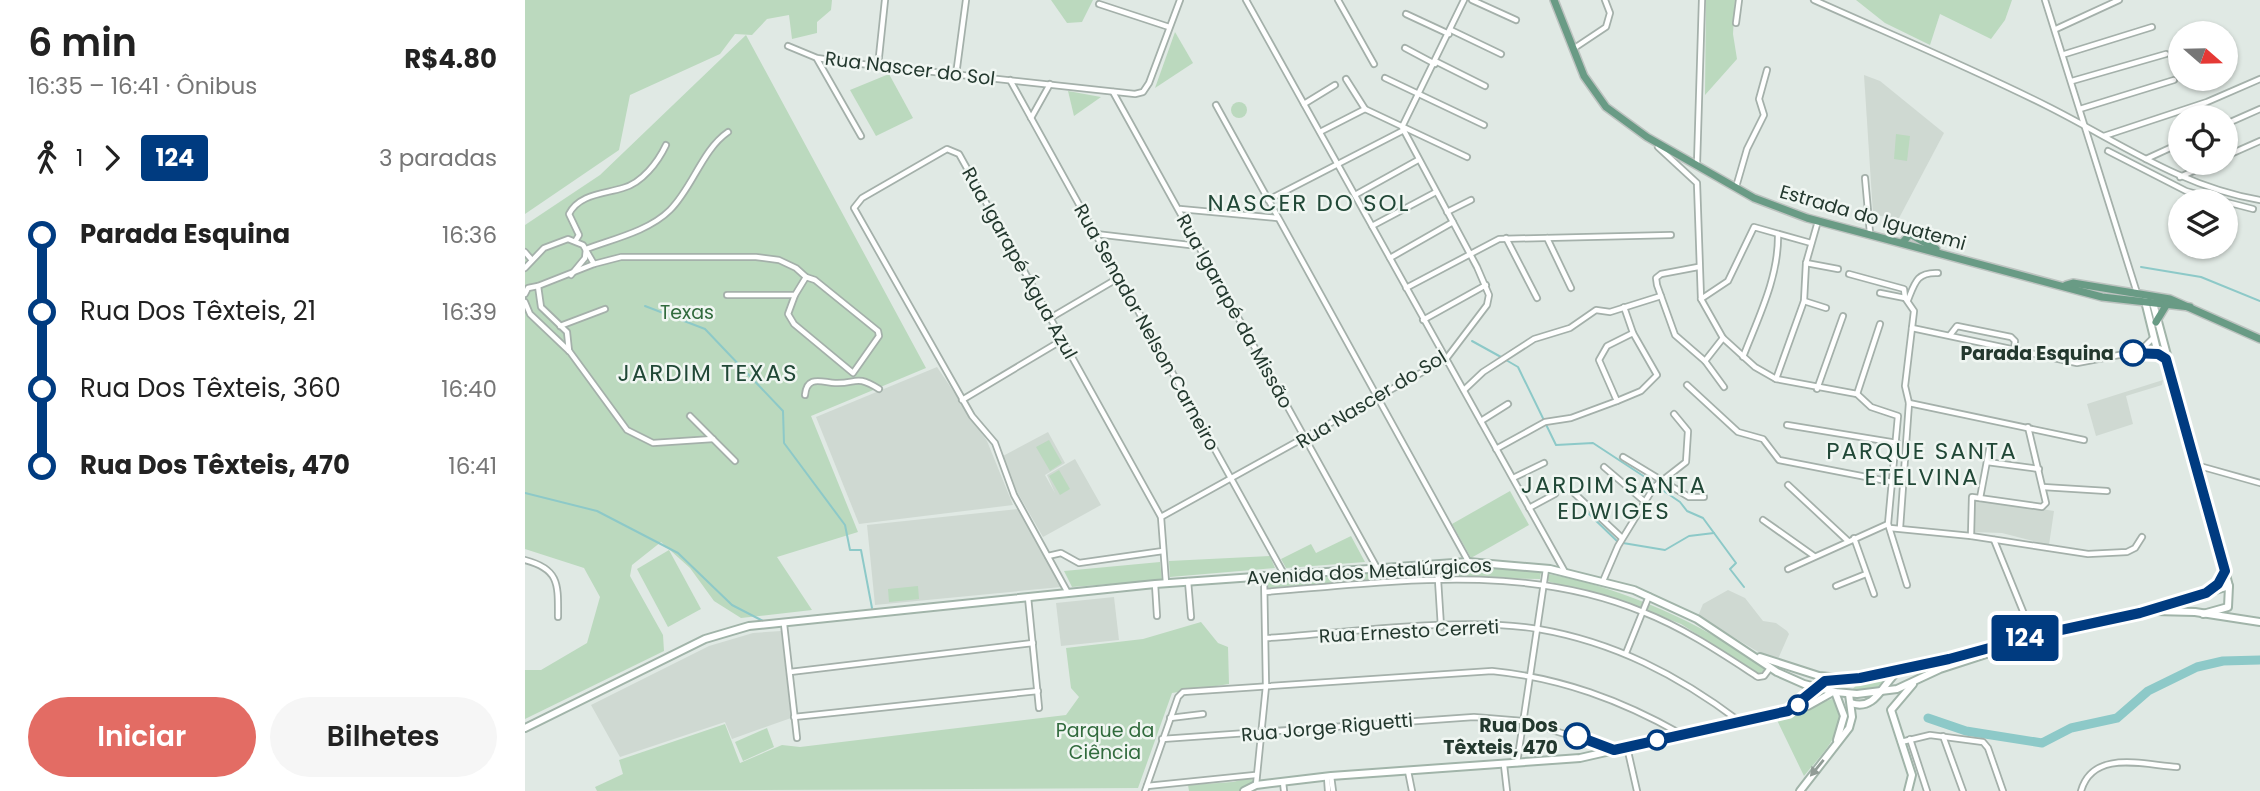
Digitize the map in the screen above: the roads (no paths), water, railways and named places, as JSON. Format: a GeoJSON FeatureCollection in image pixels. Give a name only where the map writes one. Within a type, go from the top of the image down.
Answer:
{"type":"FeatureCollection","features":[{"type":"Feature","properties":{"kind":"main road","name":"Estrada do Iguatemi"},"geometry":{"type":"LineString","coordinates":[[1554,0],[1586,80],[1612,113],[1647,137],[1767,204],[1818,221],[2124,301],[2146,299],[2190,307],[2260,339]]}},
{"type":"Feature","properties":{"kind":"main road","name":"Estrada do Iguatemi"},"geometry":{"type":"LineString","coordinates":[[2070,286],[2116,291],[2190,307]]}},
{"type":"Feature","properties":{"kind":"main road"},"geometry":{"type":"LineString","coordinates":[[2146,299],[2156,322],[2229,586],[2229,603],[2225,610],[2203,614]]}},
{"type":"Feature","properties":{"kind":"main road"},"geometry":{"type":"LineString","coordinates":[[2146,299],[2158,354],[2166,359]]}},
{"type":"Feature","properties":{"kind":"main road"},"geometry":{"type":"LineString","coordinates":[[2156,322],[2167,304]]}},
{"type":"Feature","properties":{"kind":"main road","name":"Avenida dos Metalúrgicos"},"geometry":{"type":"LineString","coordinates":[[525,728],[721,632],[1155,584],[1468,562],[1565,572],[1649,596],[1697,619],[1770,668],[1815,688],[1849,694],[1881,692],[1914,683]]}},
{"type":"Feature","properties":{"kind":"main road"},"geometry":{"type":"LineString","coordinates":[[2206,593],[2218,584],[2225,571]]}},
{"type":"Feature","properties":{"kind":"main road"},"geometry":{"type":"LineString","coordinates":[[1908,791],[1912,775],[1891,710],[1914,683],[1940,669],[2050,633],[2145,611],[2229,586]]}},
{"type":"Feature","properties":{"kind":"main road"},"geometry":{"type":"LineString","coordinates":[[2191,596],[2191,607],[2195,612]]}},
{"type":"Feature","properties":{"kind":"main road"},"geometry":{"type":"LineString","coordinates":[[2229,603],[2242,618]]}},
{"type":"Feature","properties":{"kind":"main road"},"geometry":{"type":"LineString","coordinates":[[2145,611],[2195,612],[2260,622]]}},
{"type":"Feature","properties":{"kind":"main road","name":"Avenida dos Metalúrgicos"},"geometry":{"type":"LineString","coordinates":[[1749,652],[1775,663],[1835,679],[1860,678],[2050,633]]}},
{"type":"Feature","properties":{"kind":"main road"},"geometry":{"type":"LineString","coordinates":[[1851,703],[1866,705],[1902,668],[1909,672],[1914,683]]}},
{"type":"Feature","properties":{"kind":"main road"},"geometry":{"type":"LineString","coordinates":[[1800,791],[1849,729],[1849,694],[1860,678]]}},
{"type":"Feature","properties":{"kind":"main road"},"geometry":{"type":"LineString","coordinates":[[1788,711],[1801,703],[1815,688],[1835,679]]}},
{"type":"Feature","properties":{"kind":"main road"},"geometry":{"type":"LineString","coordinates":[[1244,791],[1256,785],[1329,777],[1561,761],[1788,711],[1817,703],[1834,692],[1844,716],[1834,747]]}},
{"type":"Feature","properties":{"kind":"street"},"geometry":{"type":"LineString","coordinates":[[878,66],[885,0]]}},
{"type":"Feature","properties":{"kind":"street"},"geometry":{"type":"LineString","coordinates":[[956,75],[966,0]]}},
{"type":"Feature","properties":{"kind":"street","name":"Rua Nascer do Sol"},"geometry":{"type":"LineString","coordinates":[[788,46],[817,58],[1135,94],[1145,90],[1180,0]]}},
{"type":"Feature","properties":{"kind":"street"},"geometry":{"type":"LineString","coordinates":[[1246,0],[1565,572]]}},
{"type":"Feature","properties":{"kind":"street"},"geometry":{"type":"LineString","coordinates":[[1338,0],[1374,64]]}},
{"type":"Feature","properties":{"kind":"street"},"geometry":{"type":"LineString","coordinates":[[1472,0],[1516,20]]}},
{"type":"Feature","properties":{"kind":"street"},"geometry":{"type":"LineString","coordinates":[[1573,49],[1606,27],[1610,13],[1605,0]]}},
{"type":"Feature","properties":{"kind":"street"},"geometry":{"type":"LineString","coordinates":[[1697,165],[1702,0]]}},
{"type":"Feature","properties":{"kind":"street"},"geometry":{"type":"LineString","coordinates":[[1736,23],[1738,0]]}},
{"type":"Feature","properties":{"kind":"street"},"geometry":{"type":"LineString","coordinates":[[1815,0],[2085,125],[2179,177],[2260,200]]}},
{"type":"Feature","properties":{"kind":"street"},"geometry":{"type":"LineString","coordinates":[[2045,0],[2085,125],[2146,299]]}},
{"type":"Feature","properties":{"kind":"street"},"geometry":{"type":"LineString","coordinates":[[2056,29],[2119,0]]}},
{"type":"Feature","properties":{"kind":"street"},"geometry":{"type":"LineString","coordinates":[[1268,201],[1403,128],[1436,63],[1462,1]]}},
{"type":"Feature","properties":{"kind":"street"},"geometry":{"type":"LineString","coordinates":[[1099,4],[1169,27]]}},
{"type":"Feature","properties":{"kind":"street"},"geometry":{"type":"LineString","coordinates":[[1406,14],[1501,54]]}},
{"type":"Feature","properties":{"kind":"street"},"geometry":{"type":"LineString","coordinates":[[2064,54],[2152,27]]}},
{"type":"Feature","properties":{"kind":"street"},"geometry":{"type":"LineString","coordinates":[[1405,48],[1485,86]]}},
{"type":"Feature","properties":{"kind":"street"},"geometry":{"type":"LineString","coordinates":[[2072,81],[2166,54]]}},
{"type":"Feature","properties":{"kind":"street"},"geometry":{"type":"LineString","coordinates":[[817,58],[861,136]]}},
{"type":"Feature","properties":{"kind":"street"},"geometry":{"type":"LineString","coordinates":[[1735,188],[1742,173],[1747,149],[1763,115],[1759,99],[1767,70]]}},
{"type":"Feature","properties":{"kind":"street"},"geometry":{"type":"LineString","coordinates":[[1385,78],[1483,125]]}},
{"type":"Feature","properties":{"kind":"street"},"geometry":{"type":"LineString","coordinates":[[1346,79],[1365,109],[1467,157]]}},
{"type":"Feature","properties":{"kind":"street"},"geometry":{"type":"LineString","coordinates":[[2105,136],[2207,102],[2260,79]]}},
{"type":"Feature","properties":{"kind":"street","name":"Rua Senador Nelson Carneiro"},"geometry":{"type":"LineString","coordinates":[[1010,80],[1284,573]]}},
{"type":"Feature","properties":{"kind":"street"},"geometry":{"type":"LineString","coordinates":[[2080,109],[2168,82]]}},
{"type":"Feature","properties":{"kind":"street"},"geometry":{"type":"LineString","coordinates":[[1031,119],[1050,84]]}},
{"type":"Feature","properties":{"kind":"street"},"geometry":{"type":"LineString","coordinates":[[1304,104],[1335,85]]}},
{"type":"Feature","properties":{"kind":"street","name":"Rua Igarapé da Missão"},"geometry":{"type":"LineString","coordinates":[[1113,92],[1377,568]]}},
{"type":"Feature","properties":{"kind":"street"},"geometry":{"type":"LineString","coordinates":[[1216,105],[1375,398],[1468,562]]}},
{"type":"Feature","properties":{"kind":"street"},"geometry":{"type":"LineString","coordinates":[[1320,132],[1365,109]]}},
{"type":"Feature","properties":{"kind":"street"},"geometry":{"type":"LineString","coordinates":[[2238,119],[2260,109]]}},
{"type":"Feature","properties":{"kind":"street"},"geometry":{"type":"LineString","coordinates":[[1403,128],[1486,285],[1423,320]]}},
{"type":"Feature","properties":{"kind":"street"},"geometry":{"type":"LineString","coordinates":[[586,249],[648,225],[669,211],[714,144],[729,132]]}},
{"type":"Feature","properties":{"kind":"street"},"geometry":{"type":"LineString","coordinates":[[1647,137],[1697,183],[1701,299],[1723,338],[1743,357],[1776,379],[1817,389],[1857,394],[1871,407],[1897,415],[1889,526],[1907,585]]}},
{"type":"Feature","properties":{"kind":"street"},"geometry":{"type":"LineString","coordinates":[[2238,151],[2260,141]]}},
{"type":"Feature","properties":{"kind":"street"},"geometry":{"type":"LineString","coordinates":[[576,240],[579,235],[569,214],[570,210],[591,195],[623,188],[638,180],[660,158],[666,145]]}},
{"type":"Feature","properties":{"kind":"street","name":"Rua Igarapé Água Azul"},"geometry":{"type":"LineString","coordinates":[[1069,593],[1014,495],[995,443],[978,425],[962,400],[855,211],[858,201],[947,149],[957,151],[1052,317],[1161,517],[1166,583]]}},
{"type":"Feature","properties":{"kind":"street"},"geometry":{"type":"LineString","coordinates":[[2145,160],[2168,149]]}},
{"type":"Feature","properties":{"kind":"street"},"geometry":{"type":"LineString","coordinates":[[2108,151],[2182,189]]}},
{"type":"Feature","properties":{"kind":"street"},"geometry":{"type":"LineString","coordinates":[[1355,195],[1418,160]]}},
{"type":"Feature","properties":{"kind":"street"},"geometry":{"type":"LineString","coordinates":[[2179,177],[2184,175]]}},
{"type":"Feature","properties":{"kind":"street"},"geometry":{"type":"LineString","coordinates":[[1865,178],[1870,233]]}},
{"type":"Feature","properties":{"kind":"street"},"geometry":{"type":"LineString","coordinates":[[2187,189],[2190,181]]}},
{"type":"Feature","properties":{"kind":"street"},"geometry":{"type":"LineString","coordinates":[[1372,226],[1436,192]]}},
{"type":"Feature","properties":{"kind":"street"},"geometry":{"type":"LineString","coordinates":[[1447,212],[1471,200]]}},
{"type":"Feature","properties":{"kind":"street"},"geometry":{"type":"LineString","coordinates":[[2238,205],[2253,209]]}},
{"type":"Feature","properties":{"kind":"street"},"geometry":{"type":"LineString","coordinates":[[1179,209],[1277,218]]}},
{"type":"Feature","properties":{"kind":"street"},"geometry":{"type":"LineString","coordinates":[[1776,379],[1804,301],[1806,263],[1818,221]]}},
{"type":"Feature","properties":{"kind":"street"},"geometry":{"type":"LineString","coordinates":[[1389,258],[1453,222]]}},
{"type":"Feature","properties":{"kind":"street"},"geometry":{"type":"LineString","coordinates":[[1701,299],[1728,281],[1753,227],[1811,243]]}},
{"type":"Feature","properties":{"kind":"street"},"geometry":{"type":"LineString","coordinates":[[1096,234],[1199,246]]}},
{"type":"Feature","properties":{"kind":"street"},"geometry":{"type":"LineString","coordinates":[[1743,357],[1772,278],[1777,258],[1778,234]]}},
{"type":"Feature","properties":{"kind":"street"},"geometry":{"type":"LineString","coordinates":[[1406,288],[1470,253],[1506,238],[1671,235]]}},
{"type":"Feature","properties":{"kind":"street"},"geometry":{"type":"LineString","coordinates":[[1506,238],[1537,298]]}},
{"type":"Feature","properties":{"kind":"street"},"geometry":{"type":"LineString","coordinates":[[1547,238],[1571,288]]}},
{"type":"Feature","properties":{"kind":"street"},"geometry":{"type":"LineString","coordinates":[[525,268],[531,259],[557,241],[576,240],[586,249],[594,264]]}},
{"type":"Feature","properties":{"kind":"street"},"geometry":{"type":"LineString","coordinates":[[571,275],[585,258],[586,249]]}},
{"type":"Feature","properties":{"kind":"street"},"geometry":{"type":"LineString","coordinates":[[525,252],[531,259]]}},
{"type":"Feature","properties":{"kind":"street"},"geometry":{"type":"LineString","coordinates":[[525,294],[529,288],[621,257],[756,257],[779,260],[815,280],[878,331],[879,337],[853,373],[852,379]]}},
{"type":"Feature","properties":{"kind":"street"},"geometry":{"type":"LineString","coordinates":[[1806,263],[1838,269]]}},
{"type":"Feature","properties":{"kind":"street"},"geometry":{"type":"LineString","coordinates":[[1698,267],[1659,275],[1656,278],[1675,335],[1705,361],[1724,387]]}},
{"type":"Feature","properties":{"kind":"street"},"geometry":{"type":"LineString","coordinates":[[1906,299],[1919,276],[1926,272],[1938,273]]}},
{"type":"Feature","properties":{"kind":"street"},"geometry":{"type":"LineString","coordinates":[[1849,274],[1904,289],[1906,299],[1914,311],[1905,386],[1909,403],[1900,528]]}},
{"type":"Feature","properties":{"kind":"street"},"geometry":{"type":"LineString","coordinates":[[806,277],[788,314],[794,324],[853,373]]}},
{"type":"Feature","properties":{"kind":"street"},"geometry":{"type":"LineString","coordinates":[[1052,317],[1120,277]]}},
{"type":"Feature","properties":{"kind":"street","name":"Rua Nascer do Sol"},"geometry":{"type":"LineString","coordinates":[[1161,517],[1446,359],[1487,305],[1489,295],[1486,285]]}},
{"type":"Feature","properties":{"kind":"street"},"geometry":{"type":"LineString","coordinates":[[538,286],[541,307],[567,332],[570,352]]}},
{"type":"Feature","properties":{"kind":"street"},"geometry":{"type":"LineString","coordinates":[[1880,293],[1906,299]]}},
{"type":"Feature","properties":{"kind":"street"},"geometry":{"type":"LineString","coordinates":[[727,295],[795,295]]}},
{"type":"Feature","properties":{"kind":"street"},"geometry":{"type":"LineString","coordinates":[[1464,390],[1481,377],[1483,372],[1534,339],[1570,328],[1596,310],[1610,312],[1661,296]]}},
{"type":"Feature","properties":{"kind":"street"},"geometry":{"type":"LineString","coordinates":[[1804,301],[1826,308]]}},
{"type":"Feature","properties":{"kind":"street"},"geometry":{"type":"LineString","coordinates":[[525,302],[530,314],[570,352],[627,430],[653,443],[713,439]]}},
{"type":"Feature","properties":{"kind":"street"},"geometry":{"type":"LineString","coordinates":[[1496,449],[1545,422],[1571,418],[1641,391],[1657,375],[1633,333],[1624,307]]}},
{"type":"Feature","properties":{"kind":"street"},"geometry":{"type":"LineString","coordinates":[[560,326],[605,309]]}},
{"type":"Feature","properties":{"kind":"street"},"geometry":{"type":"LineString","coordinates":[[1817,389],[1843,316]]}},
{"type":"Feature","properties":{"kind":"street"},"geometry":{"type":"LineString","coordinates":[[1857,394],[1880,324]]}},
{"type":"Feature","properties":{"kind":"street"},"geometry":{"type":"LineString","coordinates":[[1950,335],[1955,326],[2001,335],[2014,339],[2014,349]]}},
{"type":"Feature","properties":{"kind":"street"},"geometry":{"type":"LineString","coordinates":[[1912,328],[2077,363],[2140,351],[2158,354]]}},
{"type":"Feature","properties":{"kind":"street"},"geometry":{"type":"LineString","coordinates":[[1617,401],[1599,359],[1607,346],[1633,333]]}},
{"type":"Feature","properties":{"kind":"street"},"geometry":{"type":"LineString","coordinates":[[1705,361],[1723,338]]}},
{"type":"Feature","properties":{"kind":"street"},"geometry":{"type":"LineString","coordinates":[[2140,351],[2153,338]]}},
{"type":"Feature","properties":{"kind":"street"},"geometry":{"type":"LineString","coordinates":[[962,400],[1064,339]]}},
{"type":"Feature","properties":{"kind":"street"},"geometry":{"type":"LineString","coordinates":[[805,395],[811,382],[821,379],[843,382],[863,380],[879,388]]}},
{"type":"Feature","properties":{"kind":"street"},"geometry":{"type":"LineString","coordinates":[[1687,385],[1735,431],[1763,439],[1779,460],[1892,482]]}},
{"type":"Feature","properties":{"kind":"street"},"geometry":{"type":"LineString","coordinates":[[1909,403],[2084,440]]}},
{"type":"Feature","properties":{"kind":"street"},"geometry":{"type":"LineString","coordinates":[[1481,421],[1508,404]]}},
{"type":"Feature","properties":{"kind":"street"},"geometry":{"type":"LineString","coordinates":[[1603,581],[1622,538],[1644,501],[1657,483],[1683,465],[1688,457],[1688,431],[1674,414]]}},
{"type":"Feature","properties":{"kind":"street"},"geometry":{"type":"LineString","coordinates":[[689,416],[735,461]]}},
{"type":"Feature","properties":{"kind":"street"},"geometry":{"type":"LineString","coordinates":[[1787,425],[1897,443]]}},
{"type":"Feature","properties":{"kind":"street"},"geometry":{"type":"LineString","coordinates":[[1971,536],[1972,497],[2042,507],[2046,500],[2028,427]]}},
{"type":"Feature","properties":{"kind":"street"},"geometry":{"type":"LineString","coordinates":[[1980,498],[1990,445]]}},
{"type":"Feature","properties":{"kind":"street"},"geometry":{"type":"LineString","coordinates":[[1623,457],[1657,483],[1689,497],[1705,497]]}},
{"type":"Feature","properties":{"kind":"street"},"geometry":{"type":"LineString","coordinates":[[1987,462],[2039,469]]}},
{"type":"Feature","properties":{"kind":"street"},"geometry":{"type":"LineString","coordinates":[[1513,478],[1544,463]]}},
{"type":"Feature","properties":{"kind":"street"},"geometry":{"type":"LineString","coordinates":[[2195,465],[2260,483]]}},
{"type":"Feature","properties":{"kind":"street"},"geometry":{"type":"LineString","coordinates":[[1604,467],[1644,501]]}},
{"type":"Feature","properties":{"kind":"street"},"geometry":{"type":"LineString","coordinates":[[1788,485],[1848,541]]}},
{"type":"Feature","properties":{"kind":"street"},"geometry":{"type":"LineString","coordinates":[[2043,487],[2107,491]]}},
{"type":"Feature","properties":{"kind":"street"},"geometry":{"type":"LineString","coordinates":[[1574,493],[1622,538]]}},
{"type":"Feature","properties":{"kind":"street"},"geometry":{"type":"LineString","coordinates":[[1529,508],[1555,494]]}},
{"type":"Feature","properties":{"kind":"street"},"geometry":{"type":"LineString","coordinates":[[1763,520],[1815,556]]}},
{"type":"Feature","properties":{"kind":"street"},"geometry":{"type":"LineString","coordinates":[[1789,569],[1854,538],[1889,526],[1971,536],[2070,553],[2106,554],[2131,551],[2142,537]]}},
{"type":"Feature","properties":{"kind":"street"},"geometry":{"type":"LineString","coordinates":[[1854,538],[1874,594]]}},
{"type":"Feature","properties":{"kind":"street"},"geometry":{"type":"LineString","coordinates":[[1994,540],[2033,636]]}},
{"type":"Feature","properties":{"kind":"street"},"geometry":{"type":"LineString","coordinates":[[1048,556],[1062,553],[1072,562],[1079,563],[1163,551]]}},
{"type":"Feature","properties":{"kind":"street"},"geometry":{"type":"LineString","coordinates":[[525,560],[540,564],[553,575],[558,617]]}},
{"type":"Feature","properties":{"kind":"street"},"geometry":{"type":"LineString","coordinates":[[1437,564],[1441,626]]}},
{"type":"Feature","properties":{"kind":"street"},"geometry":{"type":"LineString","coordinates":[[1517,764],[1546,569]]}},
{"type":"Feature","properties":{"kind":"street"},"geometry":{"type":"LineString","coordinates":[[1836,586],[1866,573]]}},
{"type":"Feature","properties":{"kind":"street"},"geometry":{"type":"LineString","coordinates":[[1256,785],[1266,686],[1264,575]]}},
{"type":"Feature","properties":{"kind":"street"},"geometry":{"type":"LineString","coordinates":[[1265,592],[1438,580],[1544,584],[1643,611],[1691,634],[1758,677],[1764,676],[1770,668]]}},
{"type":"Feature","properties":{"kind":"street"},"geometry":{"type":"LineString","coordinates":[[1188,581],[1191,617]]}},
{"type":"Feature","properties":{"kind":"street"},"geometry":{"type":"LineString","coordinates":[[1155,584],[1157,616]]}},
{"type":"Feature","properties":{"kind":"street"},"geometry":{"type":"LineString","coordinates":[[1028,596],[1039,708]]}},
{"type":"Feature","properties":{"kind":"street"},"geometry":{"type":"LineString","coordinates":[[1626,653],[1649,596]]}},
{"type":"Feature","properties":{"kind":"street"},"geometry":{"type":"LineString","coordinates":[[784,624],[797,738]]}},
{"type":"Feature","properties":{"kind":"street","name":"Rua Ernesto Cerreti"},"geometry":{"type":"LineString","coordinates":[[1267,638],[1441,626],[1490,625],[1537,629],[1626,653],[1681,680],[1739,721]]}},
{"type":"Feature","properties":{"kind":"street"},"geometry":{"type":"LineString","coordinates":[[790,672],[1033,643]]}},
{"type":"Feature","properties":{"kind":"street"},"geometry":{"type":"LineString","coordinates":[[1255,775],[1241,779],[1146,789],[1162,739],[1182,692],[1451,672],[1530,675],[1616,701],[1681,734]]}},
{"type":"Feature","properties":{"kind":"street"},"geometry":{"type":"LineString","coordinates":[[795,716],[1038,691]]}},
{"type":"Feature","properties":{"kind":"street"},"geometry":{"type":"LineString","coordinates":[[1170,718],[1203,714]]}},
{"type":"Feature","properties":{"kind":"street","name":"Rua Jorge Riguetti"},"geometry":{"type":"LineString","coordinates":[[1162,739],[1474,717],[1523,721],[1614,750]]}},
{"type":"Feature","properties":{"kind":"street"},"geometry":{"type":"LineString","coordinates":[[1901,742],[1943,735],[1985,744],[2003,791]]}},
{"type":"Feature","properties":{"kind":"street"},"geometry":{"type":"LineString","coordinates":[[1943,735],[1963,791]]}},
{"type":"Feature","properties":{"kind":"street"},"geometry":{"type":"LineString","coordinates":[[1910,739],[1927,791]]}},
{"type":"Feature","properties":{"kind":"street"},"geometry":{"type":"LineString","coordinates":[[1627,747],[1637,791]]}},
{"type":"Feature","properties":{"kind":"street"},"geometry":{"type":"LineString","coordinates":[[1504,765],[1507,791]]}},
{"type":"Feature","properties":{"kind":"street"},"geometry":{"type":"LineString","coordinates":[[2081,791],[2088,775],[2101,765],[2177,767]]}},
{"type":"Feature","properties":{"kind":"street"},"geometry":{"type":"LineString","coordinates":[[1408,771],[1412,791]]}},
{"type":"Feature","properties":{"kind":"street"},"geometry":{"type":"LineString","coordinates":[[1329,777],[1330,791]]}},
{"type":"Feature","properties":{"kind":"street"},"geometry":{"type":"LineString","coordinates":[[1283,782],[1284,791]]}},
{"type":"Feature","properties":{"kind":"waterway"},"geometry":{"type":"LineString","coordinates":[[2141,267],[2201,277],[2260,301]]}},
{"type":"Feature","properties":{"kind":"waterway"},"geometry":{"type":"LineString","coordinates":[[645,306],[705,329],[783,411],[784,443],[845,525],[850,550],[861,550],[872,608]]}},
{"type":"Feature","properties":{"kind":"waterway"},"geometry":{"type":"LineString","coordinates":[[1472,341],[1501,357]]}},
{"type":"Feature","properties":{"kind":"waterway"},"geometry":{"type":"LineString","coordinates":[[1506,360],[1518,367],[1556,445],[1593,443],[1654,483]]}},
{"type":"Feature","properties":{"kind":"waterway"},"geometry":{"type":"LineString","coordinates":[[1658,487],[1680,502],[1687,511],[1703,518],[1736,563],[1730,569],[1744,587]]}},
{"type":"Feature","properties":{"kind":"waterway"},"geometry":{"type":"LineString","coordinates":[[525,493],[597,511],[678,553],[732,605],[763,621]]}},
{"type":"Feature","properties":{"kind":"waterway"},"geometry":{"type":"LineString","coordinates":[[1588,513],[1618,542]]}},
{"type":"Feature","properties":{"kind":"waterway"},"geometry":{"type":"LineString","coordinates":[[1623,543],[1665,550],[1689,536],[1714,533]]}},
{"type":"Feature","properties":{"kind":"waterway"},"geometry":{"type":"LineString","coordinates":[[1928,718],[1966,731],[2042,743],[2071,728],[2117,718],[2148,691],[2197,667],[2223,661],[2260,660]]}},
{"type":"Feature","properties":{"kind":"place","name":"Parada Esquina"},"geometry":{"type":"Point","coordinates":[2133,353]}},
{"type":"Feature","properties":{"kind":"place","name":"Rua Dos Têxteis, 470"},"geometry":{"type":"Point","coordinates":[1577,736]}},
{"type":"Feature","properties":{"kind":"district","name":"NASCER DO SOL"},"geometry":{"type":"Point","coordinates":[1309,203]}},
{"type":"Feature","properties":{"kind":"district","name":"JARDIM TEXAS"},"geometry":{"type":"Point","coordinates":[708,373]}},
{"type":"Feature","properties":{"kind":"district","name":"PARQUE SANTA ETELVINA"},"geometry":{"type":"Point","coordinates":[1922,464]}},
{"type":"Feature","properties":{"kind":"district","name":"JARDIM SANTA EDWIGES"},"geometry":{"type":"Point","coordinates":[1614,498]}},
{"type":"Feature","properties":{"kind":"park label","name":"Texas"},"geometry":{"type":"Point","coordinates":[687,312]}},
{"type":"Feature","properties":{"kind":"park label","name":"Parque da Ciência"},"geometry":{"type":"Point","coordinates":[1105,741]}}]}
